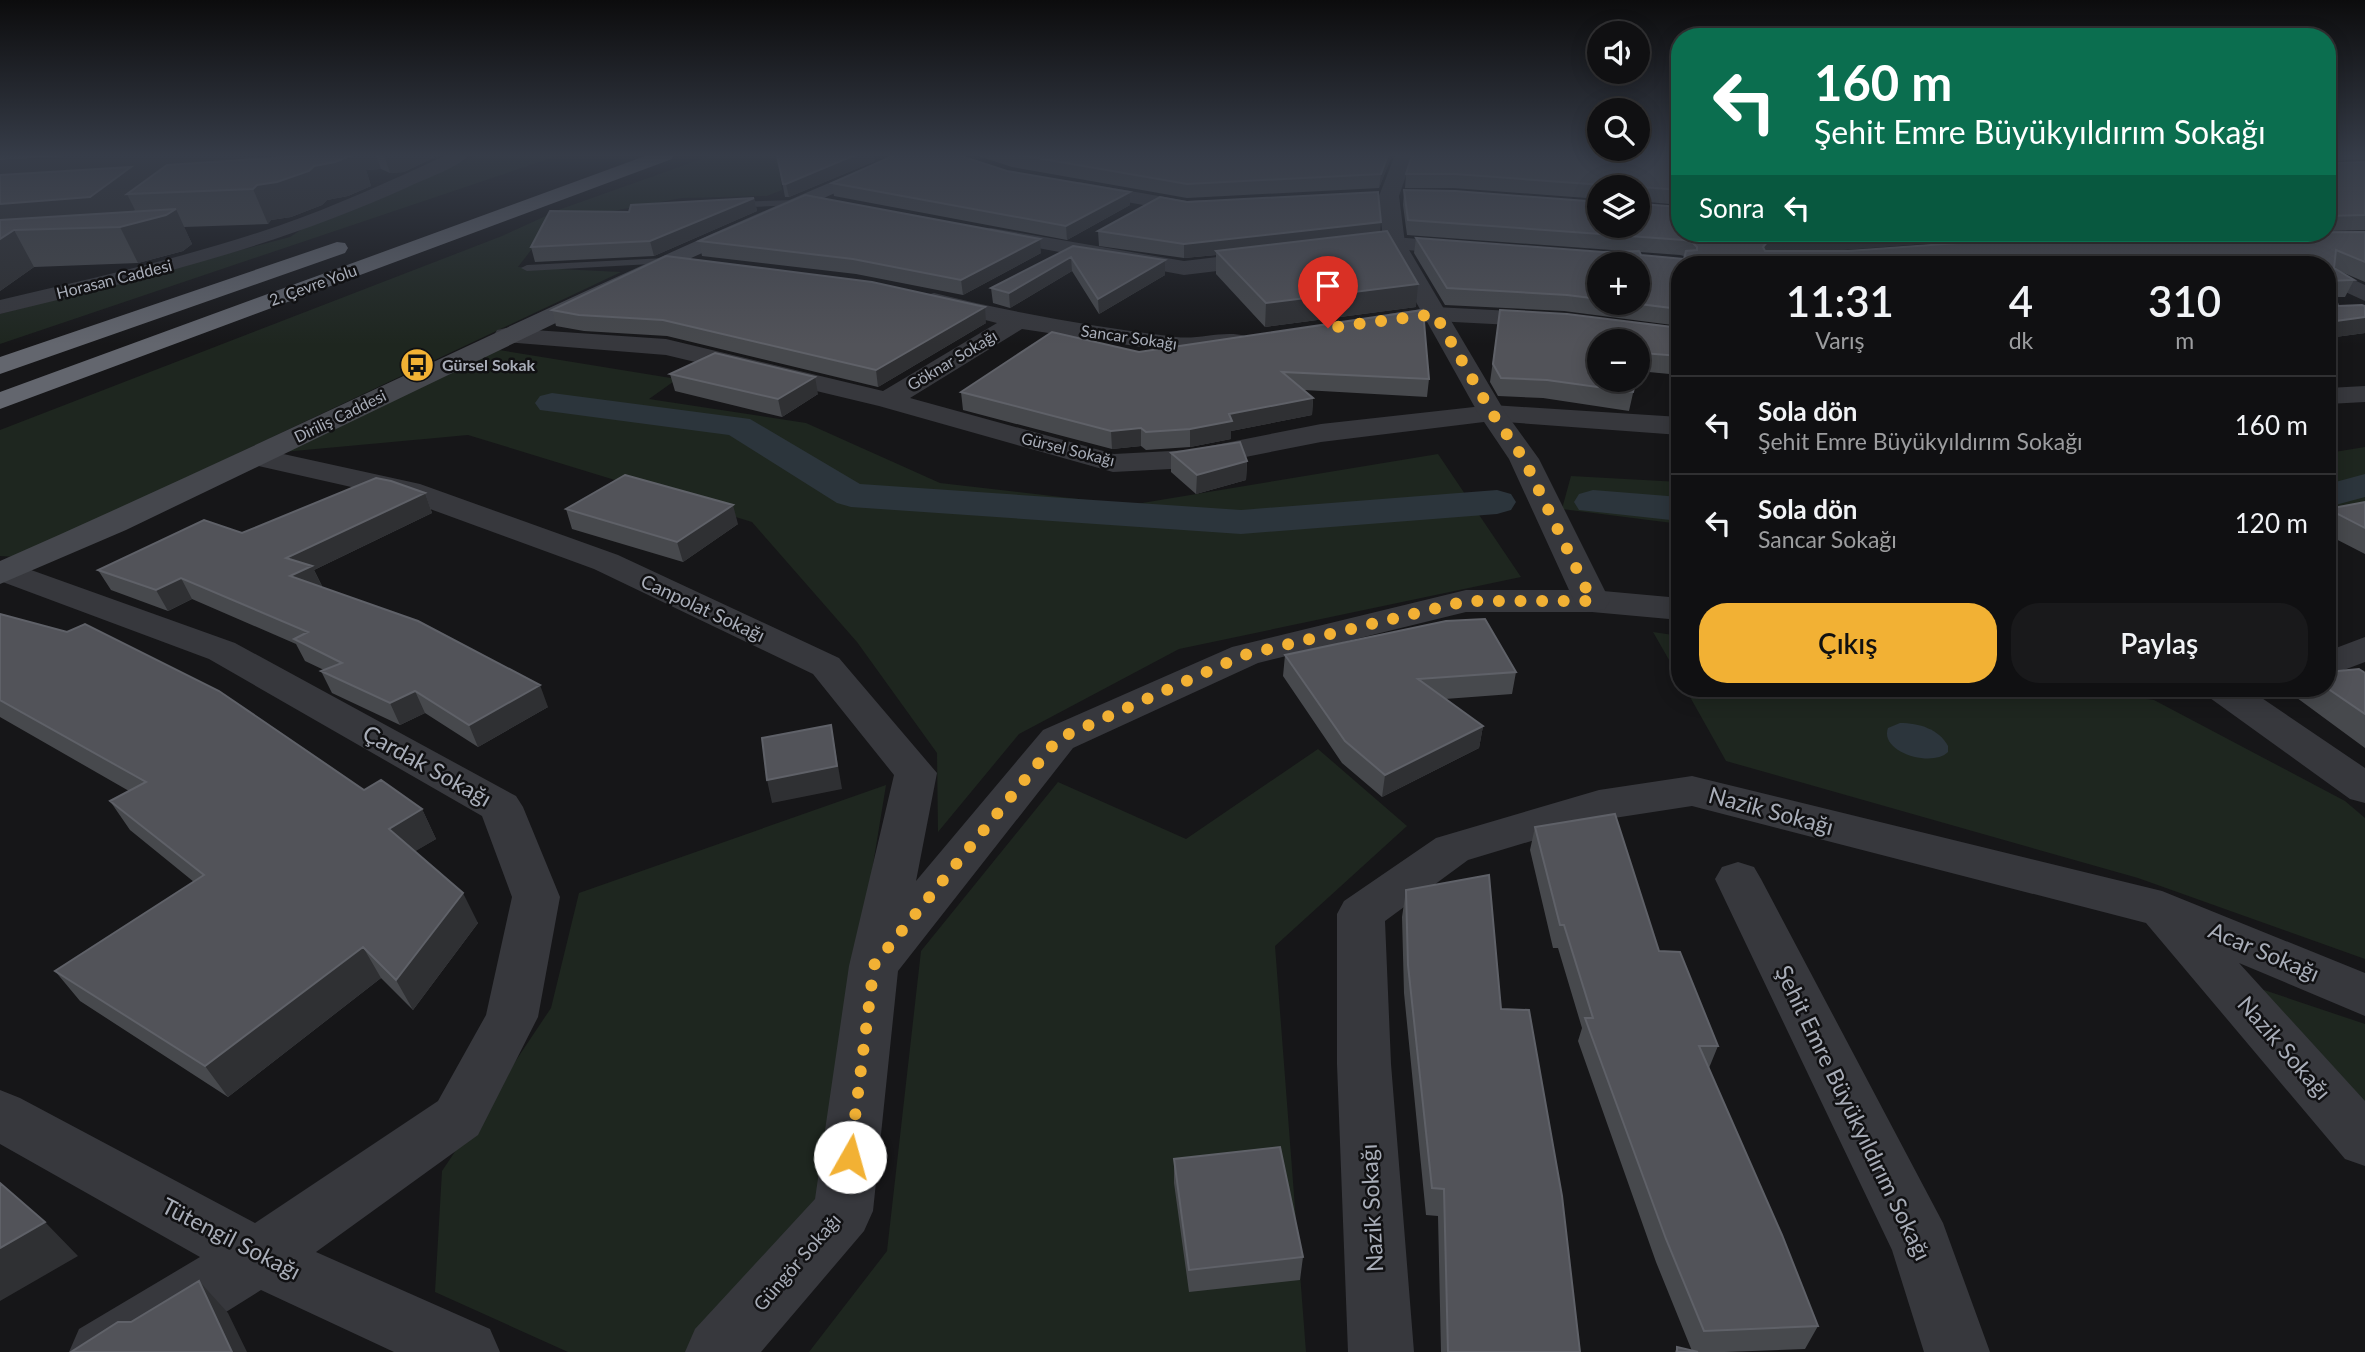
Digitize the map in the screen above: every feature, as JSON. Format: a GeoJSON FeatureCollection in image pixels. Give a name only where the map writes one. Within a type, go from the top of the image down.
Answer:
{"type":"FeatureCollection","features":[{"type":"Feature","properties":{"kind":"highway","name":"2. Çevre Yolu"},"geometry":{"type":"LineString","coordinates":[[0,401],[495,218]]}},
{"type":"Feature","properties":{"kind":"highway","name":"2. Çevre Yolu"},"geometry":{"type":"LineString","coordinates":[[0,366],[356,242]]}},
{"type":"Feature","properties":{"kind":"main road","name":"Diriliş Caddesi"},"geometry":{"type":"LineString","coordinates":[[2,572],[256,457],[506,335],[760,218]]}},
{"type":"Feature","properties":{"kind":"street","name":"Horasan Caddesi"},"geometry":{"type":"LineString","coordinates":[[0,305],[138,274],[261,239],[313,218]]}},
{"type":"Feature","properties":{"kind":"street"},"geometry":{"type":"LineString","coordinates":[[1388,218],[1394,243],[1492,413],[1524,459],[1592,601]]}},
{"type":"Feature","properties":{"kind":"street"},"geometry":{"type":"LineString","coordinates":[[207,234],[286,229]]}},
{"type":"Feature","properties":{"kind":"street"},"geometry":{"type":"LineString","coordinates":[[1049,263],[1109,230]]}},
{"type":"Feature","properties":{"kind":"street"},"geometry":{"type":"LineString","coordinates":[[973,231],[1184,268],[1289,255]]}},
{"type":"Feature","properties":{"kind":"street"},"geometry":{"type":"LineString","coordinates":[[1328,250],[1394,243],[1490,250]]}},
{"type":"Feature","properties":{"kind":"street"},"geometry":{"type":"LineString","coordinates":[[666,261],[706,266]]}},
{"type":"Feature","properties":{"kind":"street"},"geometry":{"type":"LineString","coordinates":[[0,305],[44,275]]}},
{"type":"Feature","properties":{"kind":"street"},"geometry":{"type":"LineString","coordinates":[[2336,283],[2361,306]]}},
{"type":"Feature","properties":{"kind":"street"},"geometry":{"type":"LineString","coordinates":[[966,306],[990,294]]}},
{"type":"Feature","properties":{"kind":"street","name":"Sancar Sokağı"},"geometry":{"type":"LineString","coordinates":[[917,296],[1018,321],[1195,347],[1261,338]]}},
{"type":"Feature","properties":{"kind":"street"},"geometry":{"type":"LineString","coordinates":[[1368,323],[1435,314],[1577,323]]}},
{"type":"Feature","properties":{"kind":"street","name":"Göknar Sokağı"},"geometry":{"type":"LineString","coordinates":[[887,400],[1018,321]]}},
{"type":"Feature","properties":{"kind":"street","name":"Gürsel Sokağı"},"geometry":{"type":"LineString","coordinates":[[506,335],[666,347],[887,400],[1113,463],[1190,459],[1321,433],[1492,413],[1671,425]]}},
{"type":"Feature","properties":{"kind":"street"},"geometry":{"type":"LineString","coordinates":[[2336,396],[2365,394]]}},
{"type":"Feature","properties":{"kind":"street","name":"Canpolat Sokağı"},"geometry":{"type":"LineString","coordinates":[[256,457],[409,491],[606,562],[827,666],[916,773],[874,965]]}},
{"type":"Feature","properties":{"kind":"street","name":"Çardak Sokağı"},"geometry":{"type":"LineString","coordinates":[[2,572],[222,651],[501,807],[536,897],[512,1017],[458,1118],[258,1257],[102,1352]]}},
{"type":"Feature","properties":{"kind":"street"},"geometry":{"type":"LineString","coordinates":[[874,965],[1058,739],[1244,655],[1466,601],[1592,601],[1671,608]]}},
{"type":"Feature","properties":{"kind":"street"},"geometry":{"type":"LineString","coordinates":[[2336,662],[2365,649]]}},
{"type":"Feature","properties":{"kind":"street"},"geometry":{"type":"LineString","coordinates":[[2230,697],[2365,789]]}},
{"type":"Feature","properties":{"kind":"street","name":"Nazik Sokağı"},"geometry":{"type":"LineString","coordinates":[[1381,1352],[1364,1064],[1361,914],[1452,849],[1599,804],[1692,791],[2162,909],[2365,1141]]}},
{"type":"Feature","properties":{"kind":"street","name":"Şehit Emre Büyükyıldırım Sokağı"},"geometry":{"type":"LineString","coordinates":[[1738,879],[1921,1244],[1958,1352]]}},
{"type":"Feature","properties":{"kind":"street","name":"Acar Sokağı"},"geometry":{"type":"LineString","coordinates":[[2162,909],[2365,995]]}},
{"type":"Feature","properties":{"kind":"street","name":"Güngör Sokağı"},"geometry":{"type":"LineString","coordinates":[[718,1352],[844,1211],[874,965]]}},
{"type":"Feature","properties":{"kind":"street","name":"Tütengil Sokağı"},"geometry":{"type":"LineString","coordinates":[[0,1115],[258,1257],[467,1352]]}},
{"type":"Feature","properties":{"kind":"lane"},"geometry":{"type":"LineString","coordinates":[[527,268],[666,261]]}},
{"type":"Feature","properties":{"kind":"shaded area"},"geometry":{"type":"Polygon","coordinates":[[[326,218],[373,218],[0,344],[0,314],[290,237],[326,218]]]}},
{"type":"Feature","properties":{"kind":"shaded area"},"geometry":{"type":"Polygon","coordinates":[[[541,218],[583,218],[548,228],[518,267],[621,272],[19,557],[0,556],[0,430],[502,236],[541,218]]]}},
{"type":"Feature","properties":{"kind":"shaded area"},"geometry":{"type":"Polygon","coordinates":[[[493,349],[677,379],[649,399],[806,423],[940,483],[1130,505],[1438,454],[1521,577],[1179,649],[1019,734],[938,832],[937,753],[857,642],[752,522],[468,435],[283,452],[493,349]]]}},
{"type":"Feature","properties":{"kind":"shaded area"},"geometry":{"type":"Polygon","coordinates":[[[2365,447],[2365,518],[2336,527],[2336,452],[2365,447]]]}},
{"type":"Feature","properties":{"kind":"shaded area"},"geometry":{"type":"Polygon","coordinates":[[[1571,476],[1671,482],[1671,523],[1562,509],[1571,476]]]}},
{"type":"Feature","properties":{"kind":"shaded area"},"geometry":{"type":"Polygon","coordinates":[[[1653,632],[1671,635],[1671,663],[1653,632]]]}},
{"type":"Feature","properties":{"kind":"shaded area"},"geometry":{"type":"Polygon","coordinates":[[[1690,697],[2132,697],[2154,700],[2345,801],[2365,818],[2365,959],[2138,878],[1726,761],[1690,697]]]}},
{"type":"Feature","properties":{"kind":"shaded area"},"geometry":{"type":"Polygon","coordinates":[[[1900,723],[1914,724],[1934,731],[1948,746],[1948,752],[1940,757],[1920,758],[1899,750],[1887,737],[1888,728],[1900,723]]]}},
{"type":"Feature","properties":{"kind":"shaded area"},"geometry":{"type":"Polygon","coordinates":[[[1318,749],[1407,826],[1275,946],[1306,1352],[809,1352],[887,1251],[921,951],[1058,782],[1186,839],[1318,749]]]}},
{"type":"Feature","properties":{"kind":"shaded area"},"geometry":{"type":"Polygon","coordinates":[[[886,785],[819,1196],[687,1352],[568,1352],[435,1292],[442,1171],[551,1008],[579,893],[886,785]]]}},
{"type":"Feature","properties":{"kind":"shaded area"},"geometry":{"type":"Polygon","coordinates":[[[2249,985],[2365,1024],[2365,1115],[2249,985]]]}},
{"type":"Feature","properties":{"kind":"building"},"geometry":{"type":"Polygon","coordinates":[[[154,218],[120,227],[14,230],[0,239],[0,220],[154,218]]]}},
{"type":"Feature","properties":{"kind":"building"},"geometry":{"type":"Polygon","coordinates":[[[546,218],[705,218],[650,241],[531,247],[546,218]]]}},
{"type":"Feature","properties":{"kind":"building"},"geometry":{"type":"Polygon","coordinates":[[[752,218],[928,218],[1040,239],[961,280],[853,259],[699,241],[752,218]]]}},
{"type":"Feature","properties":{"kind":"building"},"geometry":{"type":"Polygon","coordinates":[[[1023,218],[1081,218],[1066,226],[1023,218]]]}},
{"type":"Feature","properties":{"kind":"building"},"geometry":{"type":"Polygon","coordinates":[[[1122,218],[1381,218],[1381,222],[1184,244],[1098,231],[1122,218]]]}},
{"type":"Feature","properties":{"kind":"building"},"geometry":{"type":"Polygon","coordinates":[[[1587,218],[1587,233],[1408,220],[1587,218]]]}},
{"type":"Feature","properties":{"kind":"building"},"geometry":{"type":"Polygon","coordinates":[[[1650,218],[1671,218],[1671,239],[1650,238],[1650,218]]]}},
{"type":"Feature","properties":{"kind":"building"},"geometry":{"type":"Polygon","coordinates":[[[1387,231],[1418,284],[1266,303],[1216,251],[1387,231]]]}},
{"type":"Feature","properties":{"kind":"building"},"geometry":{"type":"Polygon","coordinates":[[[2336,232],[2365,232],[2365,262],[2336,250],[2335,256],[1685,256],[1686,251],[1697,250],[1692,242],[1767,242],[1763,247],[1765,251],[1848,251],[1972,242],[2336,242],[2336,232]]]}},
{"type":"Feature","properties":{"kind":"building"},"geometry":{"type":"Polygon","coordinates":[[[1416,238],[1603,252],[1587,252],[1587,297],[1447,288],[1416,238]]]}},
{"type":"Feature","properties":{"kind":"building"},"geometry":{"type":"Polygon","coordinates":[[[1073,246],[1165,260],[1098,299],[1071,257],[1009,293],[991,288],[1073,246]]]}},
{"type":"Feature","properties":{"kind":"building"},"geometry":{"type":"Polygon","coordinates":[[[666,256],[872,282],[985,307],[876,370],[663,320],[579,315],[552,310],[666,256]]]}},
{"type":"Feature","properties":{"kind":"building"},"geometry":{"type":"Polygon","coordinates":[[[1650,256],[1671,258],[1671,308],[1650,305],[1650,256]]]}},
{"type":"Feature","properties":{"kind":"building"},"geometry":{"type":"Polygon","coordinates":[[[2336,269],[2354,280],[2336,281],[2336,269]]]}},
{"type":"Feature","properties":{"kind":"building"},"geometry":{"type":"Polygon","coordinates":[[[2336,299],[2338,306],[2365,306],[2365,317],[2336,321],[2336,299]]]}},
{"type":"Feature","properties":{"kind":"building"},"geometry":{"type":"Polygon","coordinates":[[[1423,310],[1429,379],[1282,372],[1313,398],[1229,414],[1232,421],[1190,429],[1146,432],[1141,428],[1111,431],[961,392],[1052,332],[1139,352],[1423,310]]]}},
{"type":"Feature","properties":{"kind":"building"},"geometry":{"type":"Polygon","coordinates":[[[1500,310],[1567,314],[1671,327],[1671,355],[1650,354],[1650,329],[1587,329],[1587,386],[1501,378],[1493,364],[1500,310]]]}},
{"type":"Feature","properties":{"kind":"building"},"geometry":{"type":"Polygon","coordinates":[[[715,353],[815,377],[778,399],[670,374],[715,353]]]}},
{"type":"Feature","properties":{"kind":"building"},"geometry":{"type":"Polygon","coordinates":[[[1240,442],[1247,461],[1197,475],[1171,453],[1240,442]]]}},
{"type":"Feature","properties":{"kind":"building"},"geometry":{"type":"Polygon","coordinates":[[[625,475],[733,505],[677,542],[566,509],[625,475]]]}},
{"type":"Feature","properties":{"kind":"building"},"geometry":{"type":"Polygon","coordinates":[[[376,478],[425,493],[286,558],[312,566],[290,576],[418,621],[540,685],[469,725],[415,691],[390,703],[321,671],[342,663],[294,639],[308,632],[181,578],[156,590],[98,570],[204,520],[242,533],[376,478]]]}},
{"type":"Feature","properties":{"kind":"building"},"geometry":{"type":"Polygon","coordinates":[[[2365,502],[2365,528],[2336,513],[2336,507],[2365,502]]]}},
{"type":"Feature","properties":{"kind":"building"},"geometry":{"type":"Polygon","coordinates":[[[0,614],[67,632],[85,624],[219,691],[364,790],[381,780],[422,809],[389,829],[463,893],[396,980],[363,947],[205,1066],[55,971],[204,875],[110,801],[146,782],[0,700],[0,614]]]}},
{"type":"Feature","properties":{"kind":"building"},"geometry":{"type":"Polygon","coordinates":[[[1485,619],[1516,672],[1418,679],[1483,726],[1385,775],[1345,741],[1285,655],[1446,621],[1485,619]]]}},
{"type":"Feature","properties":{"kind":"building"},"geometry":{"type":"Polygon","coordinates":[[[2359,669],[2365,673],[2365,714],[2336,694],[2336,671],[2359,669]]]}},
{"type":"Feature","properties":{"kind":"building"},"geometry":{"type":"Polygon","coordinates":[[[831,725],[837,766],[767,780],[762,738],[831,725]]]}},
{"type":"Feature","properties":{"kind":"building"},"geometry":{"type":"Polygon","coordinates":[[[1615,814],[1659,951],[1680,952],[1718,1046],[1699,1046],[1782,1235],[1818,1326],[1704,1331],[1666,1239],[1585,1018],[1593,1018],[1564,925],[1560,925],[1535,827],[1615,814]]]}},
{"type":"Feature","properties":{"kind":"building"},"geometry":{"type":"Polygon","coordinates":[[[1489,875],[1501,1009],[1529,1010],[1562,1196],[1580,1352],[1448,1352],[1444,1189],[1432,1188],[1408,965],[1406,890],[1489,875]]]}},
{"type":"Feature","properties":{"kind":"building"},"geometry":{"type":"Polygon","coordinates":[[[1280,1147],[1303,1257],[1189,1270],[1174,1159],[1280,1147]]]}},
{"type":"Feature","properties":{"kind":"building"},"geometry":{"type":"Polygon","coordinates":[[[0,1183],[45,1222],[0,1248],[0,1183]]]}},
{"type":"Feature","properties":{"kind":"building"},"geometry":{"type":"Polygon","coordinates":[[[199,1281],[232,1352],[71,1352],[118,1322],[131,1322],[199,1281]]]}},
{"type":"Feature","properties":{"kind":"building"},"geometry":{"type":"Polygon","coordinates":[[[1677,1347],[1698,1352],[1677,1352],[1677,1347]]]}},
{"type":"Feature","properties":{"kind":"waterway"},"geometry":{"type":"LineString","coordinates":[[552,403],[738,426],[851,495],[1241,522],[1497,502]]}},
{"type":"Feature","properties":{"kind":"waterway"},"geometry":{"type":"LineString","coordinates":[[2336,494],[2365,485]]}},
{"type":"Feature","properties":{"kind":"waterway"},"geometry":{"type":"LineString","coordinates":[[1593,502],[1671,508]]}},
{"type":"Feature","properties":{"kind":"place","name":"Gürsel Sokak"},"geometry":{"type":"Point","coordinates":[417,365]}},
{"type":"Feature","properties":{"kind":"route"},"geometry":{"type":"LineString","coordinates":[[850,1157],[874,965],[1058,739],[1244,655],[1466,601],[1592,601],[1524,459],[1492,413],[1435,314],[1328,328]]}}]}
